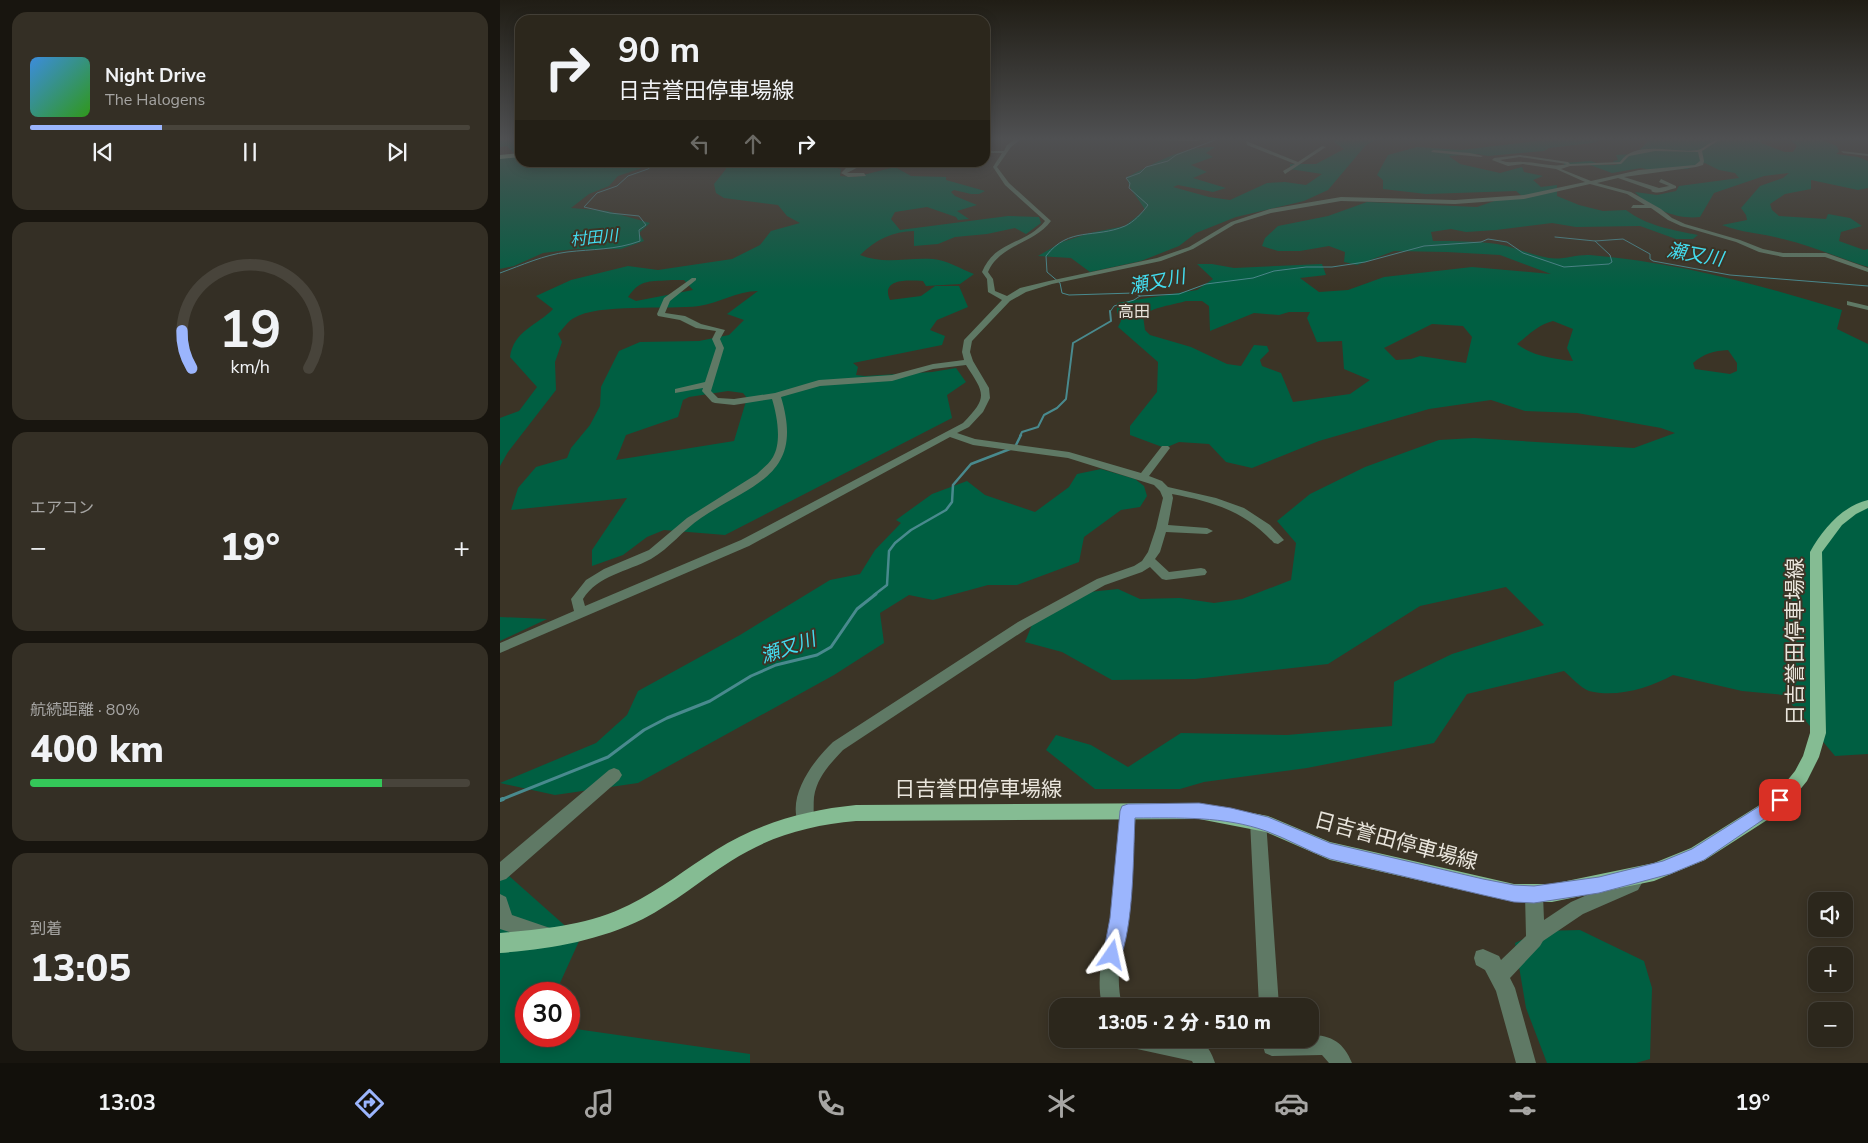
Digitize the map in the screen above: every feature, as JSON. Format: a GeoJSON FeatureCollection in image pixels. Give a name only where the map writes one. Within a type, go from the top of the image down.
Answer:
{"type":"FeatureCollection","features":[{"type":"Feature","properties":{"kind":"main road","name":"日吉誉田停車場線"},"geometry":{"type":"LineString","coordinates":[[500,944],[558,938],[592,929],[636,912],[680,887],[753,838],[805,820],[832,815],[880,812],[1199,810],[1258,822],[1330,851],[1514,893],[1534,894],[1599,885],[1654,872],[1698,854],[1727,837],[1772,807],[1801,776],[1818,733],[1816,552],[1820,544],[1838,523],[1852,510],[1868,504]]}},
{"type":"Feature","properties":{"kind":"street"},"geometry":{"type":"LineString","coordinates":[[1007,299],[992,292],[990,279],[985,272],[986,266],[1008,246],[1039,230],[1048,221],[1013,190]]}},
{"type":"Feature","properties":{"kind":"street"},"geometry":{"type":"LineString","coordinates":[[500,648],[746,543],[966,425],[977,415],[986,401],[986,390],[969,362],[965,348],[968,340],[1007,299],[1023,290],[1041,284],[1160,260],[1191,248],[1233,222],[1270,211],[1341,199],[1455,202],[1524,197],[1564,190]]}},
{"type":"Feature","properties":{"kind":"street"},"geometry":{"type":"LineString","coordinates":[[1554,193],[1568,190]]}},
{"type":"Feature","properties":{"kind":"street"},"geometry":{"type":"LineString","coordinates":[[1583,190],[1586,192]]}},
{"type":"Feature","properties":{"kind":"street"},"geometry":{"type":"LineString","coordinates":[[1616,190],[1629,193],[1683,225],[1761,251],[1784,255],[1826,255],[1868,270]]}},
{"type":"Feature","properties":{"kind":"street"},"geometry":{"type":"LineString","coordinates":[[1639,190],[1665,190]]}},
{"type":"Feature","properties":{"kind":"street"},"geometry":{"type":"LineString","coordinates":[[1656,190],[1669,196]]}},
{"type":"Feature","properties":{"kind":"street"},"geometry":{"type":"LineString","coordinates":[[1634,206],[1652,206]]}},
{"type":"Feature","properties":{"kind":"street"},"geometry":{"type":"LineString","coordinates":[[694,279],[667,300],[661,314],[682,318],[699,326],[722,330],[716,339],[720,348],[708,384],[707,394],[712,399],[734,402],[776,396],[819,383],[892,378],[924,368],[969,362]]}},
{"type":"Feature","properties":{"kind":"street"},"geometry":{"type":"LineString","coordinates":[[1850,303],[1868,308]]}},
{"type":"Feature","properties":{"kind":"street"},"geometry":{"type":"LineString","coordinates":[[678,391],[708,384]]}},
{"type":"Feature","properties":{"kind":"street"},"geometry":{"type":"LineString","coordinates":[[581,613],[577,599],[590,583],[601,575],[647,556],[690,521],[766,472],[778,458],[782,442],[776,396]]}},
{"type":"Feature","properties":{"kind":"street"},"geometry":{"type":"LineString","coordinates":[[805,820],[808,783],[820,763],[838,746],[1023,625],[1101,582],[1138,569],[1154,552],[1162,528],[1168,498],[1165,490],[1158,483],[1069,455],[973,442],[950,434]]}},
{"type":"Feature","properties":{"kind":"street"},"geometry":{"type":"LineString","coordinates":[[1143,477],[1165,448]]}},
{"type":"Feature","properties":{"kind":"street"},"geometry":{"type":"LineString","coordinates":[[1165,490],[1211,499],[1234,507],[1257,519],[1278,540]]}},
{"type":"Feature","properties":{"kind":"street"},"geometry":{"type":"LineString","coordinates":[[1162,528],[1207,531]]}},
{"type":"Feature","properties":{"kind":"street"},"geometry":{"type":"LineString","coordinates":[[1149,559],[1166,576],[1201,572]]}},
{"type":"Feature","properties":{"kind":"street"},"geometry":{"type":"LineString","coordinates":[[500,873],[614,775]]}},
{"type":"Feature","properties":{"kind":"street"},"geometry":{"type":"LineString","coordinates":[[1110,998],[1108,974],[1120,918],[1128,811]]}},
{"type":"Feature","properties":{"kind":"street"},"geometry":{"type":"LineString","coordinates":[[1258,822],[1269,998]]}},
{"type":"Feature","properties":{"kind":"street"},"geometry":{"type":"LineString","coordinates":[[1535,935],[1548,929],[1577,908],[1632,884],[1637,876]]}},
{"type":"Feature","properties":{"kind":"street"},"geometry":{"type":"LineString","coordinates":[[1499,975],[1534,940],[1534,894]]}},
{"type":"Feature","properties":{"kind":"street"},"geometry":{"type":"LineString","coordinates":[[500,903],[505,922],[558,938]]}},
{"type":"Feature","properties":{"kind":"street"},"geometry":{"type":"LineString","coordinates":[[1483,958],[1492,963],[1505,988],[1526,1063]]}},
{"type":"Feature","properties":{"kind":"street"},"geometry":{"type":"LineString","coordinates":[[1319,1045],[1331,1048],[1342,1063]]}},
{"type":"Feature","properties":{"kind":"street"},"geometry":{"type":"LineString","coordinates":[[1179,1048],[1198,1052],[1205,1063]]}},
{"type":"Feature","properties":{"kind":"green space"},"geometry":{"type":"Polygon","coordinates":[[[500,190],[600,190],[589,194],[571,208],[607,211],[650,223],[639,233],[644,241],[621,249],[575,249],[543,253],[514,266],[500,269],[500,190]]]}},
{"type":"Feature","properties":{"kind":"green space"},"geometry":{"type":"Polygon","coordinates":[[[715,190],[980,190],[985,191],[979,194],[954,190],[951,192],[955,196],[977,205],[957,211],[969,219],[958,220],[956,217],[927,207],[895,212],[891,219],[900,230],[1008,216],[1039,217],[1041,223],[1026,234],[1015,228],[987,234],[955,237],[938,244],[914,246],[914,231],[906,231],[885,237],[860,255],[878,260],[938,260],[974,274],[960,284],[926,286],[923,281],[911,280],[892,284],[888,293],[890,300],[921,296],[935,286],[959,286],[968,307],[937,320],[930,330],[945,336],[942,345],[853,363],[858,367],[856,375],[865,376],[932,372],[956,368],[966,382],[947,395],[952,418],[725,535],[664,530],[647,537],[623,555],[592,566],[592,550],[627,498],[511,510],[518,488],[536,467],[567,458],[571,448],[590,425],[600,406],[601,387],[619,351],[640,342],[699,341],[729,335],[744,320],[727,314],[758,291],[743,293],[699,306],[599,310],[585,313],[572,319],[558,334],[562,342],[555,362],[556,390],[508,452],[500,466],[500,418],[519,411],[537,387],[510,357],[512,348],[527,329],[553,309],[536,296],[571,280],[628,266],[658,270],[732,259],[760,245],[771,231],[800,223],[787,216],[778,205],[724,198],[716,193],[715,190]],[[684,280],[647,282],[637,287],[628,297],[636,301],[693,290],[684,280]],[[728,391],[689,397],[683,400],[678,417],[626,435],[616,460],[734,441],[747,398],[743,393],[728,391]]]}},
{"type":"Feature","properties":{"kind":"green space"},"geometry":{"type":"Polygon","coordinates":[[[1132,190],[1182,190],[1209,197],[1230,200],[1253,190],[1328,190],[1304,201],[1236,217],[1196,233],[1179,246],[1141,261],[1090,272],[1071,258],[1038,256],[1062,242],[1090,233],[1125,226],[1145,210],[1132,190]]]}},
{"type":"Feature","properties":{"kind":"green space"},"geometry":{"type":"Polygon","coordinates":[[[1201,190],[1221,190],[1213,192],[1201,190]]]}},
{"type":"Feature","properties":{"kind":"green space"},"geometry":{"type":"Polygon","coordinates":[[[1388,190],[1557,190],[1557,196],[1579,205],[1603,211],[1626,210],[1651,224],[1698,235],[1693,239],[1676,239],[1640,226],[1576,227],[1552,223],[1496,230],[1466,232],[1451,229],[1431,232],[1433,241],[1497,244],[1549,258],[1590,255],[1654,263],[1718,276],[1842,310],[1837,329],[1868,344],[1868,754],[1835,756],[1784,695],[1742,691],[1673,675],[1643,688],[1622,692],[1600,693],[1586,690],[1564,671],[1467,694],[1434,743],[1307,768],[1204,782],[1180,789],[1095,789],[1046,750],[1056,735],[1091,745],[1128,767],[1181,733],[1287,735],[1392,726],[1394,682],[1452,654],[1544,625],[1506,587],[1420,606],[1328,664],[1195,679],[1112,680],[1062,652],[1025,642],[1035,617],[1089,592],[1118,589],[1140,599],[1180,598],[1214,603],[1242,599],[1291,580],[1296,543],[1277,521],[1310,494],[1365,467],[1439,440],[1474,438],[1634,448],[1675,433],[1661,428],[1577,413],[1525,411],[1491,400],[1429,409],[1319,441],[1252,468],[1226,462],[1209,444],[1179,442],[1165,448],[1130,435],[1130,426],[1157,392],[1158,362],[1118,327],[1121,321],[1117,312],[1117,303],[1197,290],[1213,279],[1197,264],[1212,264],[1234,268],[1322,264],[1326,275],[1300,278],[1319,292],[1348,290],[1384,277],[1472,267],[1551,274],[1500,255],[1394,251],[1357,265],[1344,262],[1345,252],[1329,246],[1300,251],[1278,251],[1262,246],[1265,238],[1278,226],[1328,216],[1367,202],[1477,207],[1503,198],[1522,196],[1516,191],[1426,194],[1388,190]],[[1186,301],[1157,308],[1147,313],[1143,316],[1145,330],[1150,335],[1191,347],[1227,364],[1241,366],[1254,345],[1267,346],[1269,351],[1260,360],[1262,366],[1281,373],[1293,402],[1350,394],[1370,380],[1344,369],[1342,341],[1317,342],[1307,318],[1310,312],[1289,312],[1279,315],[1254,313],[1210,331],[1209,306],[1202,301],[1186,301]],[[1553,321],[1542,325],[1517,344],[1537,354],[1573,361],[1567,348],[1573,329],[1553,321]],[[1432,324],[1384,348],[1396,360],[1420,356],[1466,363],[1472,337],[1463,326],[1432,324]],[[1728,350],[1709,353],[1701,357],[1693,363],[1695,369],[1730,374],[1737,371],[1737,363],[1728,350]]]}},
{"type":"Feature","properties":{"kind":"green space"},"geometry":{"type":"Polygon","coordinates":[[[1724,190],[1714,193],[1700,217],[1683,217],[1665,212],[1649,204],[1635,192],[1657,195],[1676,191],[1724,190]]]}},
{"type":"Feature","properties":{"kind":"green space"},"geometry":{"type":"Polygon","coordinates":[[[1757,190],[1808,190],[1785,194],[1770,204],[1772,210],[1779,216],[1826,219],[1828,214],[1850,218],[1862,226],[1841,232],[1839,241],[1864,250],[1868,249],[1868,267],[1794,242],[1722,225],[1747,220],[1741,208],[1757,190]]]}},
{"type":"Feature","properties":{"kind":"green space"},"geometry":{"type":"Polygon","coordinates":[[[1101,469],[1135,479],[1144,486],[1147,496],[1140,507],[1121,510],[1084,537],[1079,562],[1017,585],[988,585],[933,600],[909,595],[880,613],[884,643],[834,675],[638,783],[555,795],[500,783],[596,743],[627,715],[638,691],[740,635],[830,580],[860,574],[875,550],[901,523],[896,520],[932,494],[967,481],[985,495],[1035,512],[1069,487],[1077,474],[1101,469]]]}},
{"type":"Feature","properties":{"kind":"green space"},"geometry":{"type":"Polygon","coordinates":[[[500,617],[547,619],[500,641],[500,617]]]}},
{"type":"Feature","properties":{"kind":"green space"},"geometry":{"type":"Polygon","coordinates":[[[500,874],[507,874],[580,939],[560,982],[515,982],[515,1047],[580,1047],[580,1030],[750,1054],[750,1063],[500,1063],[500,874]]]}},
{"type":"Feature","properties":{"kind":"green space"},"geometry":{"type":"Polygon","coordinates":[[[1580,930],[1644,961],[1652,988],[1650,1059],[1636,1063],[1547,1063],[1526,1008],[1515,943],[1541,931],[1580,930]]]}},
{"type":"Feature","properties":{"kind":"waterway","name":"村田川"},"geometry":{"type":"LineString","coordinates":[[500,273],[558,253],[613,248],[640,241],[639,230],[646,225],[639,216],[610,213],[584,207],[597,193],[607,190]]}},
{"type":"Feature","properties":{"kind":"waterway"},"geometry":{"type":"LineString","coordinates":[[1131,190],[1148,205],[1132,222],[1114,230],[1064,240],[1046,256],[1047,272],[1060,283],[1062,293],[1069,295],[1134,293],[1140,296]]}},
{"type":"Feature","properties":{"kind":"waterway"},"geometry":{"type":"LineString","coordinates":[[1555,237],[1595,241]]}},
{"type":"Feature","properties":{"kind":"waterway","name":"瀬又川"},"geometry":{"type":"LineString","coordinates":[[1140,296],[1179,294],[1206,284],[1253,278],[1274,271],[1306,267],[1332,267],[1365,262],[1424,246],[1481,242],[1488,239],[1507,242],[1523,253],[1564,267],[1609,264],[1612,262],[1610,255],[1595,241]]}},
{"type":"Feature","properties":{"kind":"waterway","name":"瀬又川"},"geometry":{"type":"LineString","coordinates":[[1595,241],[1623,239],[1650,254],[1650,259],[1653,261],[1730,275],[1868,286]]}},
{"type":"Feature","properties":{"kind":"waterway","name":"瀬又川"},"geometry":{"type":"LineString","coordinates":[[1110,312],[1114,306],[1134,300],[1140,296]]}},
{"type":"Feature","properties":{"kind":"waterway","name":"瀬又川"},"geometry":{"type":"LineString","coordinates":[[1020,436],[1022,432],[1038,427],[1044,415],[1057,408],[1066,399],[1073,343],[1111,321],[1110,312]]}},
{"type":"Feature","properties":{"kind":"waterway","name":"瀬又川"},"geometry":{"type":"LineString","coordinates":[[1015,447],[1021,435]]}},
{"type":"Feature","properties":{"kind":"waterway","name":"瀬又川"},"geometry":{"type":"LineString","coordinates":[[874,595],[887,585],[889,551],[895,543],[911,530],[946,510],[952,502],[953,485],[971,464],[1010,449]]}},
{"type":"Feature","properties":{"kind":"waterway","name":"瀬又川"},"geometry":{"type":"LineString","coordinates":[[503,799],[500,800],[608,757],[644,730],[667,718],[710,701],[751,676],[776,665],[817,655],[831,647],[857,609],[876,594]]}},
{"type":"Feature","properties":{"kind":"district","name":"高田"},"geometry":{"type":"Point","coordinates":[1134,312]}},
{"type":"Feature","properties":{"kind":"route"},"geometry":{"type":"LineString","coordinates":[[1112,955],[1120,918],[1128,811],[1199,810],[1231,815],[1268,824],[1330,851],[1483,887],[1514,893],[1534,894],[1599,885],[1654,872],[1713,846],[1780,800]]}}]}
